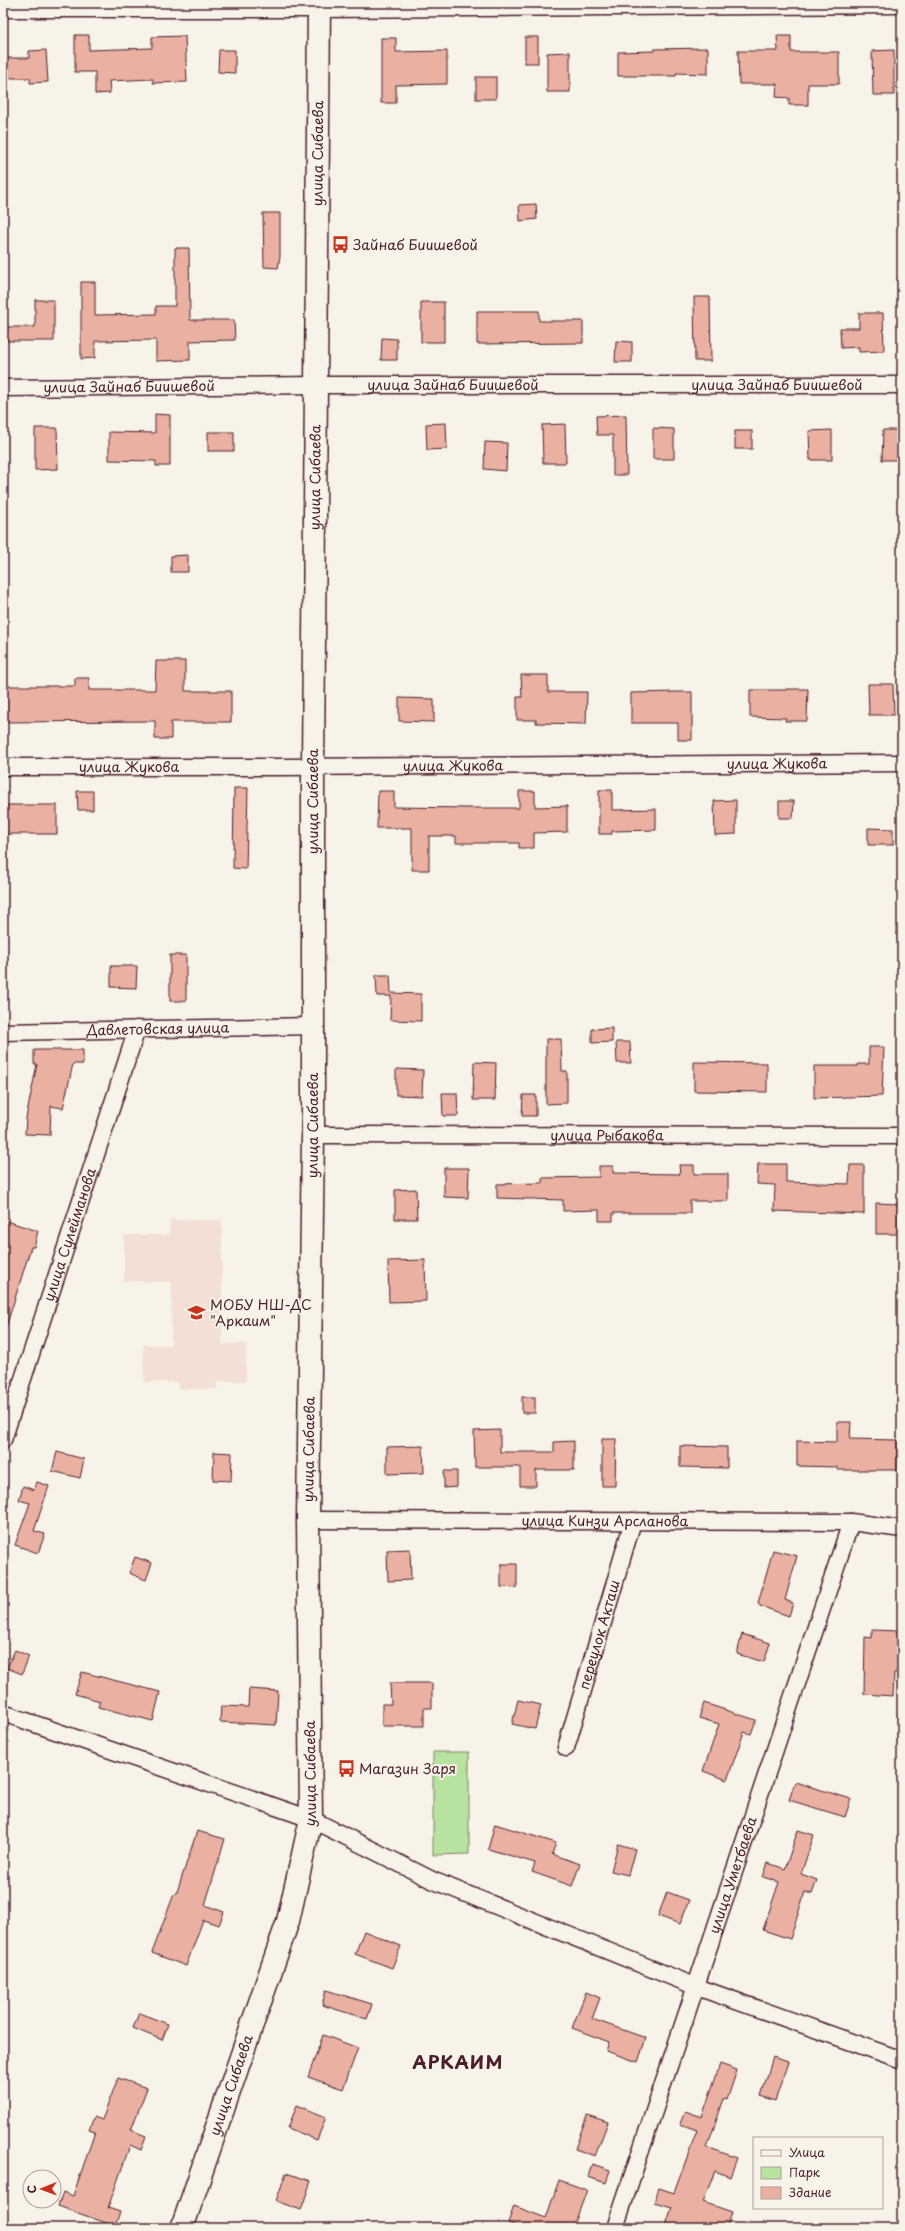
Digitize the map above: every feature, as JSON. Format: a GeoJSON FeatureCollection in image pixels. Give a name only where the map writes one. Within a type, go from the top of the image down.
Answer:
{"type":"FeatureCollection","features":[{"type":"Feature","properties":{"kind":"main road","name":"улица Сибаева"},"geometry":{"type":"LineString","coordinates":[[182,2228],[288,1921],[311,1819],[308,1520],[313,1135],[313,767],[319,6]]}},
{"type":"Feature","properties":{"kind":"street"},"geometry":{"type":"LineString","coordinates":[[3,9],[319,6],[902,5]]}},
{"type":"Feature","properties":{"kind":"street","name":"улица Зайнаб Биишевой"},"geometry":{"type":"LineString","coordinates":[[3,388],[316,385],[902,385]]}},
{"type":"Feature","properties":{"kind":"street","name":"улица Жукова"},"geometry":{"type":"LineString","coordinates":[[3,767],[313,767],[902,762]]}},
{"type":"Feature","properties":{"kind":"street","name":"Давлетовская улица"},"geometry":{"type":"LineString","coordinates":[[3,1032],[313,1026]]}},
{"type":"Feature","properties":{"kind":"street","name":"улица Сулейманова"},"geometry":{"type":"LineString","coordinates":[[4,1434],[136,1029]]}},
{"type":"Feature","properties":{"kind":"street","name":"улица Рыбакова"},"geometry":{"type":"LineString","coordinates":[[313,1135],[902,1136]]}},
{"type":"Feature","properties":{"kind":"street","name":"улица Кинзи Арсланова"},"geometry":{"type":"LineString","coordinates":[[308,1520],[851,1522],[902,1529]]}},
{"type":"Feature","properties":{"kind":"street","name":"переулок Акташ"},"geometry":{"type":"LineString","coordinates":[[566,1748],[632,1521]]}},
{"type":"Feature","properties":{"kind":"street","name":"улица Уметбаева"},"geometry":{"type":"LineString","coordinates":[[615,2228],[697,1987],[851,1522]]}},
{"type":"Feature","properties":{"kind":"street"},"geometry":{"type":"LineString","coordinates":[[3,1712],[311,1819],[432,1880],[697,1987],[902,2060]]}},
{"type":"Feature","properties":{"kind":"shaded area","name":"МОБУ НШ-ДС \"Аркаим\""},"geometry":{"type":"Polygon","coordinates":[[[170,1220],[222,1220],[222,1344],[246,1344],[246,1381],[217,1381],[217,1389],[178,1389],[178,1382],[144,1382],[143,1345],[171,1345],[172,1282],[124,1281],[124,1235],[169,1235],[170,1220]]]}},
{"type":"Feature","properties":{"kind":"green space"},"geometry":{"type":"Polygon","coordinates":[[[433,1752],[469,1752],[469,1854],[433,1855],[433,1752]]]}},
{"type":"Feature","properties":{"kind":"building"},"geometry":{"type":"Polygon","coordinates":[[[75,35],[89,35],[89,50],[152,48],[152,37],[185,36],[187,82],[153,83],[153,79],[109,81],[110,93],[95,94],[95,72],[75,72],[75,35]]]}},
{"type":"Feature","properties":{"kind":"building"},"geometry":{"type":"Polygon","coordinates":[[[777,36],[791,36],[791,52],[839,52],[839,84],[808,84],[808,105],[789,105],[789,98],[776,97],[777,84],[739,84],[738,51],[778,51],[777,36]]]}},
{"type":"Feature","properties":{"kind":"building"},"geometry":{"type":"Polygon","coordinates":[[[525,37],[538,37],[538,63],[525,63],[525,37]]]}},
{"type":"Feature","properties":{"kind":"building"},"geometry":{"type":"Polygon","coordinates":[[[381,38],[396,38],[396,52],[447,51],[447,84],[396,85],[396,103],[381,103],[381,38]]]}},
{"type":"Feature","properties":{"kind":"building"},"geometry":{"type":"Polygon","coordinates":[[[708,48],[708,74],[676,73],[676,76],[618,76],[618,52],[654,51],[654,49],[708,48]]]}},
{"type":"Feature","properties":{"kind":"building"},"geometry":{"type":"Polygon","coordinates":[[[46,50],[48,82],[30,83],[30,78],[3,78],[3,58],[29,58],[29,51],[46,50]]]}},
{"type":"Feature","properties":{"kind":"building"},"geometry":{"type":"Polygon","coordinates":[[[219,50],[235,50],[235,73],[218,72],[219,50]]]}},
{"type":"Feature","properties":{"kind":"building"},"geometry":{"type":"Polygon","coordinates":[[[894,50],[894,95],[873,95],[872,51],[894,50]]]}},
{"type":"Feature","properties":{"kind":"building"},"geometry":{"type":"Polygon","coordinates":[[[570,52],[570,92],[547,92],[547,53],[570,52]]]}},
{"type":"Feature","properties":{"kind":"building"},"geometry":{"type":"Polygon","coordinates":[[[476,77],[496,77],[496,99],[476,99],[476,77]]]}},
{"type":"Feature","properties":{"kind":"building"},"geometry":{"type":"Polygon","coordinates":[[[536,204],[537,219],[520,221],[519,205],[536,204]]]}},
{"type":"Feature","properties":{"kind":"building"},"geometry":{"type":"Polygon","coordinates":[[[263,213],[280,213],[280,257],[278,268],[264,267],[263,213]]]}},
{"type":"Feature","properties":{"kind":"building"},"geometry":{"type":"Polygon","coordinates":[[[175,248],[189,248],[190,320],[234,320],[235,340],[190,341],[190,360],[156,361],[156,340],[95,341],[95,358],[81,359],[81,282],[95,282],[95,315],[156,314],[156,306],[175,306],[175,248]]]}},
{"type":"Feature","properties":{"kind":"building"},"geometry":{"type":"Polygon","coordinates":[[[694,297],[710,297],[711,361],[695,361],[694,297]]]}},
{"type":"Feature","properties":{"kind":"building"},"geometry":{"type":"Polygon","coordinates":[[[35,300],[54,300],[54,341],[3,341],[3,327],[35,327],[35,300]]]}},
{"type":"Feature","properties":{"kind":"building"},"geometry":{"type":"Polygon","coordinates":[[[421,302],[444,302],[444,342],[421,342],[421,302]]]}},
{"type":"Feature","properties":{"kind":"building"},"geometry":{"type":"Polygon","coordinates":[[[477,311],[539,311],[539,321],[583,321],[583,343],[477,344],[477,311]]]}},
{"type":"Feature","properties":{"kind":"building"},"geometry":{"type":"Polygon","coordinates":[[[859,313],[883,313],[884,351],[859,352],[859,347],[841,348],[840,328],[859,328],[859,313]]]}},
{"type":"Feature","properties":{"kind":"building"},"geometry":{"type":"Polygon","coordinates":[[[382,338],[397,339],[397,360],[381,360],[382,338]]]}},
{"type":"Feature","properties":{"kind":"building"},"geometry":{"type":"Polygon","coordinates":[[[616,341],[632,342],[632,362],[615,362],[616,341]]]}},
{"type":"Feature","properties":{"kind":"building"},"geometry":{"type":"Polygon","coordinates":[[[155,414],[170,415],[170,466],[156,466],[156,461],[109,460],[109,432],[155,433],[155,414]]]}},
{"type":"Feature","properties":{"kind":"building"},"geometry":{"type":"Polygon","coordinates":[[[626,415],[627,475],[613,475],[613,435],[597,435],[596,416],[626,415]]]}},
{"type":"Feature","properties":{"kind":"building"},"geometry":{"type":"Polygon","coordinates":[[[446,423],[447,449],[427,450],[426,424],[446,423]]]}},
{"type":"Feature","properties":{"kind":"building"},"geometry":{"type":"Polygon","coordinates":[[[565,424],[566,463],[543,463],[542,425],[565,424]]]}},
{"type":"Feature","properties":{"kind":"building"},"geometry":{"type":"Polygon","coordinates":[[[35,428],[57,428],[58,469],[35,470],[35,428]]]}},
{"type":"Feature","properties":{"kind":"building"},"geometry":{"type":"Polygon","coordinates":[[[653,428],[674,429],[674,459],[653,459],[653,428]]]}},
{"type":"Feature","properties":{"kind":"building"},"geometry":{"type":"Polygon","coordinates":[[[832,430],[832,460],[810,460],[809,431],[832,430]]]}},
{"type":"Feature","properties":{"kind":"building"},"geometry":{"type":"Polygon","coordinates":[[[883,430],[902,430],[902,460],[882,460],[883,430]]]}},
{"type":"Feature","properties":{"kind":"building"},"geometry":{"type":"Polygon","coordinates":[[[735,431],[752,431],[752,449],[735,449],[735,431]]]}},
{"type":"Feature","properties":{"kind":"building"},"geometry":{"type":"Polygon","coordinates":[[[208,432],[234,432],[234,451],[208,451],[208,432]]]}},
{"type":"Feature","properties":{"kind":"building"},"geometry":{"type":"Polygon","coordinates":[[[485,442],[507,443],[506,471],[484,469],[485,442]]]}},
{"type":"Feature","properties":{"kind":"building"},"geometry":{"type":"Polygon","coordinates":[[[188,555],[188,572],[171,572],[171,556],[188,555]]]}},
{"type":"Feature","properties":{"kind":"building"},"geometry":{"type":"Polygon","coordinates":[[[156,661],[185,661],[185,691],[231,691],[231,722],[171,722],[171,739],[155,739],[155,721],[3,722],[3,686],[75,686],[75,678],[89,678],[89,690],[155,690],[156,661]]]}},
{"type":"Feature","properties":{"kind":"building"},"geometry":{"type":"Polygon","coordinates":[[[521,675],[548,675],[548,692],[587,692],[586,724],[536,723],[536,720],[517,720],[517,697],[522,697],[521,675]]]}},
{"type":"Feature","properties":{"kind":"building"},"geometry":{"type":"Polygon","coordinates":[[[868,684],[893,684],[894,715],[869,715],[868,684]]]}},
{"type":"Feature","properties":{"kind":"building"},"geometry":{"type":"Polygon","coordinates":[[[808,689],[807,721],[785,721],[786,718],[750,717],[750,690],[808,689]]]}},
{"type":"Feature","properties":{"kind":"building"},"geometry":{"type":"Polygon","coordinates":[[[692,692],[692,740],[678,740],[678,723],[631,723],[631,693],[692,692]]]}},
{"type":"Feature","properties":{"kind":"building"},"geometry":{"type":"Polygon","coordinates":[[[399,698],[434,699],[434,722],[399,721],[399,698]]]}},
{"type":"Feature","properties":{"kind":"building"},"geometry":{"type":"Polygon","coordinates":[[[234,788],[248,788],[246,869],[233,868],[234,788]]]}},
{"type":"Feature","properties":{"kind":"building"},"geometry":{"type":"Polygon","coordinates":[[[599,790],[612,790],[612,810],[656,809],[656,830],[612,831],[612,834],[599,834],[599,790]]]}},
{"type":"Feature","properties":{"kind":"building"},"geometry":{"type":"Polygon","coordinates":[[[77,791],[93,791],[93,810],[78,810],[77,791]]]}},
{"type":"Feature","properties":{"kind":"building"},"geometry":{"type":"Polygon","coordinates":[[[378,791],[394,791],[394,807],[519,808],[519,791],[535,791],[535,807],[567,806],[567,832],[534,833],[534,848],[519,848],[519,843],[456,843],[456,836],[429,836],[429,870],[412,870],[412,828],[377,828],[378,791]]]}},
{"type":"Feature","properties":{"kind":"building"},"geometry":{"type":"Polygon","coordinates":[[[736,800],[736,834],[715,835],[714,801],[736,800]]]}},
{"type":"Feature","properties":{"kind":"building"},"geometry":{"type":"Polygon","coordinates":[[[779,801],[794,801],[793,818],[779,818],[779,801]]]}},
{"type":"Feature","properties":{"kind":"building"},"geometry":{"type":"Polygon","coordinates":[[[3,805],[57,805],[57,834],[3,834],[3,805]]]}},
{"type":"Feature","properties":{"kind":"building"},"geometry":{"type":"Polygon","coordinates":[[[868,828],[893,829],[893,845],[868,845],[868,828]]]}},
{"type":"Feature","properties":{"kind":"building"},"geometry":{"type":"Polygon","coordinates":[[[170,955],[186,955],[186,1001],[170,1001],[170,955]]]}},
{"type":"Feature","properties":{"kind":"building"},"geometry":{"type":"Polygon","coordinates":[[[111,966],[137,966],[136,988],[111,987],[111,966]]]}},
{"type":"Feature","properties":{"kind":"building"},"geometry":{"type":"Polygon","coordinates":[[[376,975],[390,975],[391,993],[421,994],[421,1021],[390,1020],[391,996],[377,996],[376,975]]]}},
{"type":"Feature","properties":{"kind":"building"},"geometry":{"type":"Polygon","coordinates":[[[612,1028],[612,1042],[592,1043],[592,1029],[612,1028]]]}},
{"type":"Feature","properties":{"kind":"building"},"geometry":{"type":"Polygon","coordinates":[[[546,1039],[561,1039],[562,1071],[567,1071],[567,1103],[546,1104],[546,1039]]]}},
{"type":"Feature","properties":{"kind":"building"},"geometry":{"type":"Polygon","coordinates":[[[616,1042],[630,1042],[631,1063],[617,1063],[616,1042]]]}},
{"type":"Feature","properties":{"kind":"building"},"geometry":{"type":"Polygon","coordinates":[[[869,1047],[884,1047],[882,1096],[814,1098],[814,1066],[858,1066],[858,1064],[869,1064],[869,1047]]]}},
{"type":"Feature","properties":{"kind":"building"},"geometry":{"type":"Polygon","coordinates":[[[34,1050],[83,1050],[83,1064],[73,1064],[63,1108],[51,1106],[50,1135],[25,1134],[26,1118],[37,1064],[34,1064],[34,1050]]]}},
{"type":"Feature","properties":{"kind":"building"},"geometry":{"type":"Polygon","coordinates":[[[474,1062],[496,1063],[495,1100],[473,1100],[474,1062]]]}},
{"type":"Feature","properties":{"kind":"building"},"geometry":{"type":"Polygon","coordinates":[[[694,1062],[767,1063],[767,1092],[694,1091],[694,1062]]]}},
{"type":"Feature","properties":{"kind":"building"},"geometry":{"type":"Polygon","coordinates":[[[396,1069],[423,1070],[422,1096],[396,1095],[396,1069]]]}},
{"type":"Feature","properties":{"kind":"building"},"geometry":{"type":"Polygon","coordinates":[[[442,1093],[457,1093],[458,1116],[443,1116],[442,1093]]]}},
{"type":"Feature","properties":{"kind":"building"},"geometry":{"type":"Polygon","coordinates":[[[523,1095],[536,1095],[536,1116],[522,1116],[523,1095]]]}},
{"type":"Feature","properties":{"kind":"building"},"geometry":{"type":"Polygon","coordinates":[[[758,1164],[786,1164],[786,1182],[849,1184],[850,1165],[864,1165],[864,1214],[774,1211],[775,1185],[757,1184],[758,1164]]]}},
{"type":"Feature","properties":{"kind":"building"},"geometry":{"type":"Polygon","coordinates":[[[679,1165],[694,1165],[694,1174],[728,1174],[728,1201],[690,1201],[690,1213],[613,1213],[613,1221],[599,1221],[599,1210],[563,1211],[563,1200],[497,1198],[497,1184],[542,1183],[542,1178],[599,1177],[599,1166],[613,1166],[613,1173],[680,1174],[679,1165]]]}},
{"type":"Feature","properties":{"kind":"building"},"geometry":{"type":"Polygon","coordinates":[[[444,1168],[469,1168],[468,1198],[444,1197],[444,1168]]]}},
{"type":"Feature","properties":{"kind":"building"},"geometry":{"type":"Polygon","coordinates":[[[416,1189],[417,1219],[395,1219],[395,1190],[416,1189]]]}},
{"type":"Feature","properties":{"kind":"building"},"geometry":{"type":"Polygon","coordinates":[[[876,1203],[898,1204],[898,1234],[876,1234],[876,1203]]]}},
{"type":"Feature","properties":{"kind":"building"},"geometry":{"type":"Polygon","coordinates":[[[3,1220],[38,1231],[34,1247],[31,1247],[6,1327],[3,1327],[3,1220]]]}},
{"type":"Feature","properties":{"kind":"building"},"geometry":{"type":"Polygon","coordinates":[[[425,1260],[426,1301],[389,1302],[388,1261],[425,1260]]]}},
{"type":"Feature","properties":{"kind":"building"},"geometry":{"type":"Polygon","coordinates":[[[522,1397],[535,1397],[535,1413],[522,1413],[522,1397]]]}},
{"type":"Feature","properties":{"kind":"building"},"geometry":{"type":"Polygon","coordinates":[[[837,1422],[851,1422],[850,1439],[897,1440],[897,1470],[837,1470],[837,1467],[797,1466],[797,1441],[837,1442],[837,1422]]]}},
{"type":"Feature","properties":{"kind":"building"},"geometry":{"type":"Polygon","coordinates":[[[500,1430],[500,1452],[554,1452],[554,1442],[574,1441],[574,1470],[536,1470],[536,1486],[520,1486],[520,1467],[475,1467],[474,1431],[500,1430]]]}},
{"type":"Feature","properties":{"kind":"building"},"geometry":{"type":"Polygon","coordinates":[[[602,1439],[616,1439],[615,1486],[602,1486],[602,1439]]]}},
{"type":"Feature","properties":{"kind":"building"},"geometry":{"type":"Polygon","coordinates":[[[423,1446],[424,1473],[387,1474],[387,1447],[423,1446]]]}},
{"type":"Feature","properties":{"kind":"building"},"geometry":{"type":"Polygon","coordinates":[[[680,1446],[727,1447],[727,1468],[680,1467],[680,1446]]]}},
{"type":"Feature","properties":{"kind":"building"},"geometry":{"type":"Polygon","coordinates":[[[57,1452],[84,1459],[80,1478],[52,1471],[57,1452]]]}},
{"type":"Feature","properties":{"kind":"building"},"geometry":{"type":"Polygon","coordinates":[[[214,1452],[232,1453],[231,1481],[213,1480],[214,1452]]]}},
{"type":"Feature","properties":{"kind":"building"},"geometry":{"type":"Polygon","coordinates":[[[444,1471],[457,1471],[457,1487],[444,1488],[444,1471]]]}},
{"type":"Feature","properties":{"kind":"building"},"geometry":{"type":"Polygon","coordinates":[[[37,1482],[49,1486],[34,1531],[45,1534],[38,1553],[15,1545],[30,1503],[19,1500],[23,1486],[34,1490],[37,1482]]]}},
{"type":"Feature","properties":{"kind":"building"},"geometry":{"type":"Polygon","coordinates":[[[410,1549],[411,1580],[388,1581],[387,1550],[410,1549]]]}},
{"type":"Feature","properties":{"kind":"building"},"geometry":{"type":"Polygon","coordinates":[[[773,1550],[797,1556],[785,1600],[793,1603],[789,1616],[760,1606],[758,1603],[773,1550]]]}},
{"type":"Feature","properties":{"kind":"building"},"geometry":{"type":"Polygon","coordinates":[[[135,1557],[152,1563],[146,1580],[129,1573],[135,1557]]]}},
{"type":"Feature","properties":{"kind":"building"},"geometry":{"type":"Polygon","coordinates":[[[501,1564],[517,1564],[517,1588],[501,1587],[501,1564]]]}},
{"type":"Feature","properties":{"kind":"building"},"geometry":{"type":"Polygon","coordinates":[[[872,1630],[898,1631],[897,1673],[894,1673],[893,1696],[864,1694],[865,1637],[872,1638],[872,1630]]]}},
{"type":"Feature","properties":{"kind":"building"},"geometry":{"type":"Polygon","coordinates":[[[742,1634],[770,1643],[764,1662],[737,1654],[742,1634]]]}},
{"type":"Feature","properties":{"kind":"building"},"geometry":{"type":"Polygon","coordinates":[[[15,1650],[29,1656],[22,1674],[7,1668],[15,1650]]]}},
{"type":"Feature","properties":{"kind":"building"},"geometry":{"type":"Polygon","coordinates":[[[82,1672],[160,1692],[153,1721],[98,1707],[100,1701],[75,1694],[82,1672]]]}},
{"type":"Feature","properties":{"kind":"building"},"geometry":{"type":"Polygon","coordinates":[[[390,1683],[432,1683],[432,1708],[424,1708],[424,1726],[382,1726],[382,1704],[391,1704],[390,1683]]]}},
{"type":"Feature","properties":{"kind":"building"},"geometry":{"type":"Polygon","coordinates":[[[249,1689],[278,1691],[276,1725],[220,1722],[221,1706],[248,1707],[249,1689]]]}},
{"type":"Feature","properties":{"kind":"building"},"geometry":{"type":"Polygon","coordinates":[[[518,1700],[541,1705],[535,1729],[512,1724],[518,1700]]]}},
{"type":"Feature","properties":{"kind":"building"},"geometry":{"type":"Polygon","coordinates":[[[704,1703],[756,1720],[751,1734],[744,1732],[727,1780],[703,1771],[719,1724],[699,1718],[704,1703]]]}},
{"type":"Feature","properties":{"kind":"building"},"geometry":{"type":"Polygon","coordinates":[[[795,1782],[851,1799],[845,1817],[789,1800],[795,1782]]]}},
{"type":"Feature","properties":{"kind":"building"},"geometry":{"type":"Polygon","coordinates":[[[495,1824],[556,1843],[552,1854],[580,1864],[572,1886],[532,1872],[535,1863],[488,1849],[495,1824]]]}},
{"type":"Feature","properties":{"kind":"building"},"geometry":{"type":"Polygon","coordinates":[[[798,1830],[814,1835],[801,1874],[817,1880],[812,1894],[805,1892],[790,1939],[763,1930],[779,1882],[763,1877],[768,1863],[785,1869],[798,1830]]]}},
{"type":"Feature","properties":{"kind":"building"},"geometry":{"type":"Polygon","coordinates":[[[197,1831],[225,1839],[205,1905],[224,1912],[219,1925],[203,1920],[186,1966],[152,1953],[174,1894],[176,1895],[197,1831]]]}},
{"type":"Feature","properties":{"kind":"building"},"geometry":{"type":"Polygon","coordinates":[[[618,1844],[635,1849],[628,1875],[611,1871],[618,1844]]]}},
{"type":"Feature","properties":{"kind":"building"},"geometry":{"type":"Polygon","coordinates":[[[667,1892],[689,1900],[680,1924],[658,1916],[667,1892]]]}},
{"type":"Feature","properties":{"kind":"building"},"geometry":{"type":"Polygon","coordinates":[[[364,1931],[401,1946],[392,1968],[355,1954],[364,1931]]]}},
{"type":"Feature","properties":{"kind":"building"},"geometry":{"type":"Polygon","coordinates":[[[326,1990],[372,2004],[367,2019],[322,2005],[326,1990]]]}},
{"type":"Feature","properties":{"kind":"building"},"geometry":{"type":"Polygon","coordinates":[[[586,1992],[600,1998],[592,2019],[646,2038],[638,2062],[606,2051],[609,2042],[572,2028],[586,1992]]]}},
{"type":"Feature","properties":{"kind":"building"},"geometry":{"type":"Polygon","coordinates":[[[139,2013],[168,2024],[162,2040],[133,2028],[139,2013]]]}},
{"type":"Feature","properties":{"kind":"building"},"geometry":{"type":"Polygon","coordinates":[[[323,2035],[358,2048],[343,2089],[308,2077],[323,2035]]]}},
{"type":"Feature","properties":{"kind":"building"},"geometry":{"type":"Polygon","coordinates":[[[773,2057],[788,2062],[775,2101],[761,2096],[773,2057]]]}},
{"type":"Feature","properties":{"kind":"building"},"geometry":{"type":"Polygon","coordinates":[[[720,2064],[737,2070],[727,2100],[724,2099],[707,2147],[737,2158],[730,2177],[715,2171],[703,2202],[732,2212],[727,2228],[665,2228],[672,2207],[654,2202],[659,2188],[674,2193],[697,2130],[680,2124],[685,2111],[702,2117],[720,2064]]]}},
{"type":"Feature","properties":{"kind":"building"},"geometry":{"type":"Polygon","coordinates":[[[118,2078],[147,2088],[131,2130],[146,2136],[141,2150],[130,2145],[108,2208],[120,2212],[115,2226],[62,2207],[63,2192],[73,2196],[95,2132],[89,2130],[94,2117],[102,2120],[118,2078]]]}},
{"type":"Feature","properties":{"kind":"building"},"geometry":{"type":"Polygon","coordinates":[[[297,2105],[326,2117],[317,2140],[288,2128],[297,2105]]]}},
{"type":"Feature","properties":{"kind":"building"},"geometry":{"type":"Polygon","coordinates":[[[587,2115],[608,2122],[595,2156],[575,2149],[587,2115]]]}},
{"type":"Feature","properties":{"kind":"building"},"geometry":{"type":"Polygon","coordinates":[[[592,2164],[610,2170],[606,2183],[588,2177],[592,2164]]]}},
{"type":"Feature","properties":{"kind":"building"},"geometry":{"type":"Polygon","coordinates":[[[286,2173],[311,2181],[301,2210],[276,2201],[286,2173]]]}},
{"type":"Feature","properties":{"kind":"building"},"geometry":{"type":"Polygon","coordinates":[[[559,2180],[587,2190],[573,2228],[521,2228],[508,2223],[514,2206],[546,2218],[559,2180]]]}},
{"type":"Feature","properties":{"kind":"place","name":"Зайнаб Биишевой"},"geometry":{"type":"Point","coordinates":[340,245]}},
{"type":"Feature","properties":{"kind":"place","name":"МОБУ НШ-ДС \"Аркаим\""},"geometry":{"type":"Point","coordinates":[197,1313]}},
{"type":"Feature","properties":{"kind":"place","name":"Магазин Заря"},"geometry":{"type":"Point","coordinates":[346,1769]}},
{"type":"Feature","properties":{"kind":"district","name":"АРКАИМ"},"geometry":{"type":"Point","coordinates":[458,2063]}}]}
